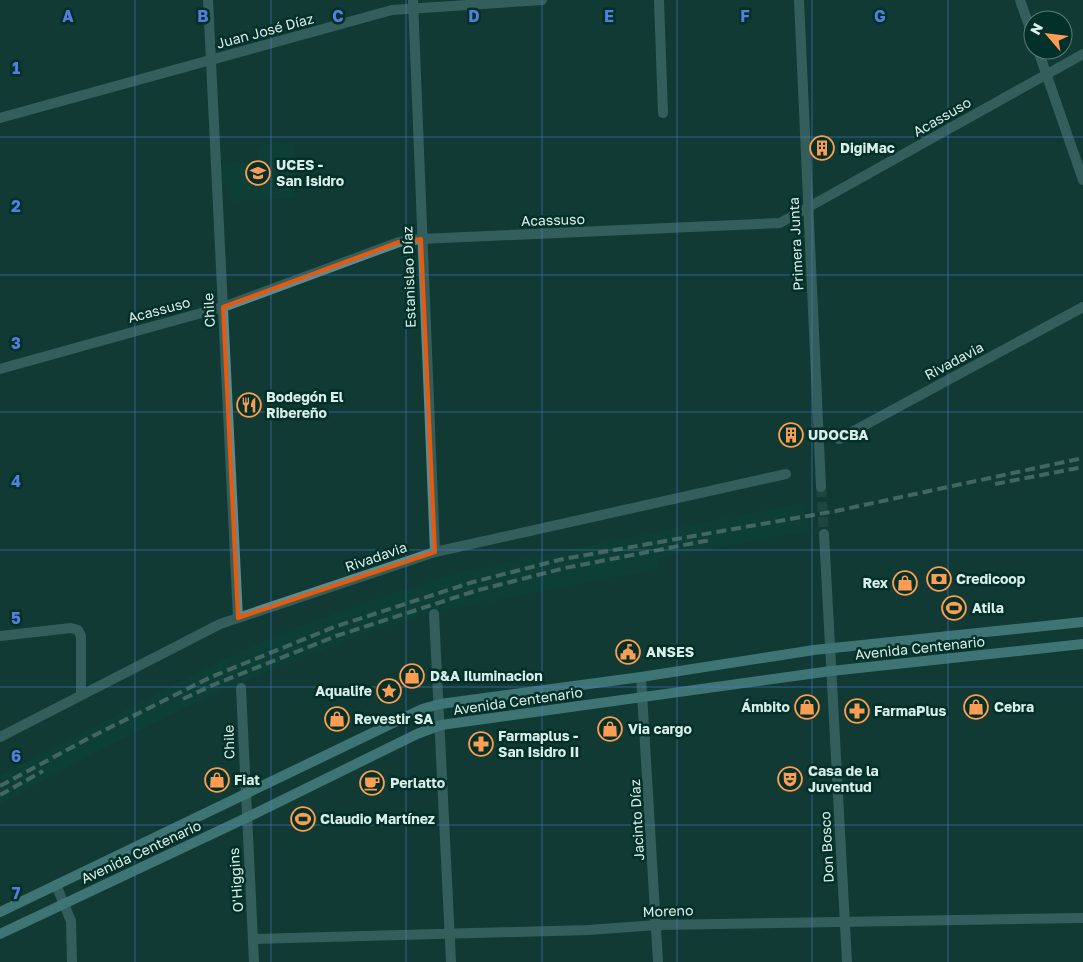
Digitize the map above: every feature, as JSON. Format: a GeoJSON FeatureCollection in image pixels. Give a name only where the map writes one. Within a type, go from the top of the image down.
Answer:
{"type":"FeatureCollection","features":[{"type":"Feature","properties":{"kind":"main road","name":"Avenida Centenario"},"geometry":{"type":"LineString","coordinates":[[0,912],[245,796],[422,709],[440,704],[830,649],[1083,622]]}},
{"type":"Feature","properties":{"kind":"main road","name":"Avenida Centenario"},"geometry":{"type":"LineString","coordinates":[[0,934],[246,818],[417,734],[441,725],[831,671],[1083,644]]}},
{"type":"Feature","properties":{"kind":"street","name":"Chile"},"geometry":{"type":"LineString","coordinates":[[208,0],[238,618]]}},
{"type":"Feature","properties":{"kind":"street","name":"Juan José Díaz"},"geometry":{"type":"LineString","coordinates":[[0,118],[413,4],[542,0]]}},
{"type":"Feature","properties":{"kind":"street"},"geometry":{"type":"LineString","coordinates":[[659,0],[663,114]]}},
{"type":"Feature","properties":{"kind":"street","name":"Primera Junta"},"geometry":{"type":"LineString","coordinates":[[798,0],[821,487]]}},
{"type":"Feature","properties":{"kind":"street","name":"Estanislao Díaz"},"geometry":{"type":"LineString","coordinates":[[413,4],[435,552]]}},
{"type":"Feature","properties":{"kind":"street","name":"Acassuso"},"geometry":{"type":"LineString","coordinates":[[0,369],[223,307],[399,242],[421,239],[780,223],[1083,54]]}},
{"type":"Feature","properties":{"kind":"street"},"geometry":{"type":"LineString","coordinates":[[1041,60],[1083,180]]}},
{"type":"Feature","properties":{"kind":"street","name":"Rivadavia"},"geometry":{"type":"LineString","coordinates":[[839,439],[1083,307]]}},
{"type":"Feature","properties":{"kind":"street","name":"Rivadavia"},"geometry":{"type":"LineString","coordinates":[[0,737],[220,624],[435,552],[786,474]]}},
{"type":"Feature","properties":{"kind":"street"},"geometry":{"type":"LineString","coordinates":[[824,534],[831,671]]}},
{"type":"Feature","properties":{"kind":"street"},"geometry":{"type":"LineString","coordinates":[[434,614],[440,704],[451,962]]}},
{"type":"Feature","properties":{"kind":"street"},"geometry":{"type":"LineString","coordinates":[[0,636],[71,628],[78,630],[80,636],[81,694]]}},
{"type":"Feature","properties":{"kind":"street","name":"Don Bosco"},"geometry":{"type":"LineString","coordinates":[[831,671],[847,962]]}},
{"type":"Feature","properties":{"kind":"street","name":"Jacinto Díaz"},"geometry":{"type":"LineString","coordinates":[[641,677],[658,962]]}},
{"type":"Feature","properties":{"kind":"street","name":"Chile"},"geometry":{"type":"LineString","coordinates":[[241,688],[245,796]]}},
{"type":"Feature","properties":{"kind":"street","name":"O'Higgins"},"geometry":{"type":"LineString","coordinates":[[245,796],[254,962]]}},
{"type":"Feature","properties":{"kind":"street"},"geometry":{"type":"LineString","coordinates":[[56,885],[65,902],[70,921],[72,962]]}},
{"type":"Feature","properties":{"kind":"street","name":"Moreno"},"geometry":{"type":"LineString","coordinates":[[254,939],[450,932],[588,930],[657,925],[1083,918]]}},
{"type":"Feature","properties":{"kind":"highlighted area"},"geometry":{"type":"Polygon","coordinates":[[[421,239],[435,552],[238,618],[223,307],[399,242],[421,239]]]}},
{"type":"Feature","properties":{"kind":"shaded area","name":"UCES - San Isidro"},"geometry":{"type":"Polygon","coordinates":[[[295,142],[295,198],[231,201],[230,183],[222,184],[221,164],[259,161],[259,145],[295,142]]]}},
{"type":"Feature","properties":{"kind":"shaded area"},"geometry":{"type":"Polygon","coordinates":[[[802,503],[810,531],[658,558],[659,569],[440,611],[372,631],[286,664],[195,703],[98,751],[0,804],[0,776],[220,661],[298,627],[387,595],[460,572],[802,503]]]}},
{"type":"Feature","properties":{"kind":"tunnel"},"geometry":{"type":"LineString","coordinates":[[821,487],[824,534]]}},
{"type":"Feature","properties":{"kind":"railway"},"geometry":{"type":"LineString","coordinates":[[0,786],[89,738],[211,677],[334,627],[473,582],[563,559],[836,511],[1083,458]]}},
{"type":"Feature","properties":{"kind":"railway"},"geometry":{"type":"LineString","coordinates":[[995,484],[1083,467]]}},
{"type":"Feature","properties":{"kind":"railway"},"geometry":{"type":"LineString","coordinates":[[183,699],[213,685],[336,636],[475,591],[565,568],[710,540]]}},
{"type":"Feature","properties":{"kind":"railway"},"geometry":{"type":"LineString","coordinates":[[0,795],[43,771]]}},
{"type":"Feature","properties":{"kind":"place","name":"DigiMac"},"geometry":{"type":"Point","coordinates":[822,148]}},
{"type":"Feature","properties":{"kind":"place","name":"UCES - San Isidro"},"geometry":{"type":"Point","coordinates":[258,173]}},
{"type":"Feature","properties":{"kind":"place","name":"Bodegón El Ribereño"},"geometry":{"type":"Point","coordinates":[249,405]}},
{"type":"Feature","properties":{"kind":"place","name":"UDOCBA"},"geometry":{"type":"Point","coordinates":[791,435]}},
{"type":"Feature","properties":{"kind":"place","name":"Credicoop"},"geometry":{"type":"Point","coordinates":[939,579]}},
{"type":"Feature","properties":{"kind":"place","name":"Rex"},"geometry":{"type":"Point","coordinates":[905,583]}},
{"type":"Feature","properties":{"kind":"place","name":"Atila"},"geometry":{"type":"Point","coordinates":[954,608]}},
{"type":"Feature","properties":{"kind":"place","name":"ANSES"},"geometry":{"type":"Point","coordinates":[628,652]}},
{"type":"Feature","properties":{"kind":"place","name":"D&A Iluminacion"},"geometry":{"type":"Point","coordinates":[412,676]}},
{"type":"Feature","properties":{"kind":"place","name":"Aqualife"},"geometry":{"type":"Point","coordinates":[389,691]}},
{"type":"Feature","properties":{"kind":"place","name":"Ámbito"},"geometry":{"type":"Point","coordinates":[807,707]}},
{"type":"Feature","properties":{"kind":"place","name":"Cebra"},"geometry":{"type":"Point","coordinates":[976,707]}},
{"type":"Feature","properties":{"kind":"place","name":"FarmaPlus"},"geometry":{"type":"Point","coordinates":[857,711]}},
{"type":"Feature","properties":{"kind":"place","name":"Revestir SA"},"geometry":{"type":"Point","coordinates":[337,719]}},
{"type":"Feature","properties":{"kind":"place","name":"Via cargo"},"geometry":{"type":"Point","coordinates":[610,729]}},
{"type":"Feature","properties":{"kind":"place","name":"Farmaplus - San Isidro II"},"geometry":{"type":"Point","coordinates":[481,744]}},
{"type":"Feature","properties":{"kind":"place","name":"Casa de la Juventud"},"geometry":{"type":"Point","coordinates":[790,779]}},
{"type":"Feature","properties":{"kind":"place","name":"Fiat"},"geometry":{"type":"Point","coordinates":[217,780]}},
{"type":"Feature","properties":{"kind":"place","name":"Perlatto"},"geometry":{"type":"Point","coordinates":[372,783]}},
{"type":"Feature","properties":{"kind":"place","name":"Claudio Martínez"},"geometry":{"type":"Point","coordinates":[303,819]}}]}
